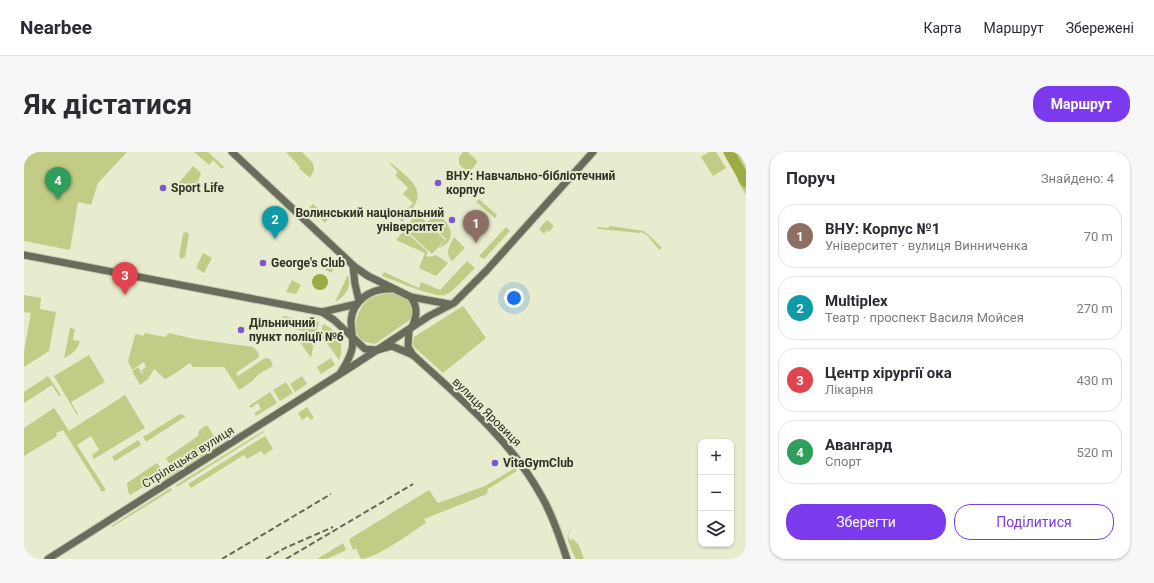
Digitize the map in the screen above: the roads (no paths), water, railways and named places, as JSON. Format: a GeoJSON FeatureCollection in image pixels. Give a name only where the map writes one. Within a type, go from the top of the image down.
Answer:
{"type":"FeatureCollection","features":[{"type":"Feature","properties":{"kind":"street"},"geometry":{"type":"LineString","coordinates":[[232,152],[353,266],[392,289],[411,297],[449,304]]}},
{"type":"Feature","properties":{"kind":"street"},"geometry":{"type":"LineString","coordinates":[[377,350],[449,304],[454,303],[464,294],[593,152]]}},
{"type":"Feature","properties":{"kind":"street"},"geometry":{"type":"LineString","coordinates":[[24,255],[322,312],[334,320],[365,349],[377,350],[392,346],[413,355]]}},
{"type":"Feature","properties":{"kind":"street"},"geometry":{"type":"LineString","coordinates":[[353,266],[358,302]]}},
{"type":"Feature","properties":{"kind":"street"},"geometry":{"type":"LineString","coordinates":[[352,338],[351,320],[353,310],[358,302],[369,293],[385,288],[392,289]]}},
{"type":"Feature","properties":{"kind":"street"},"geometry":{"type":"LineString","coordinates":[[411,297],[416,304],[417,311],[410,329],[408,347],[413,355]]}},
{"type":"Feature","properties":{"kind":"street"},"geometry":{"type":"LineString","coordinates":[[322,312],[358,302]]}},
{"type":"Feature","properties":{"kind":"street","name":"Стрілецька вулиця"},"geometry":{"type":"LineString","coordinates":[[340,373],[350,356],[352,338]]}},
{"type":"Feature","properties":{"kind":"street","name":"Стрілецька вулиця"},"geometry":{"type":"LineString","coordinates":[[48,559],[377,350]]}},
{"type":"Feature","properties":{"kind":"street","name":"вулиця Яровиця"},"geometry":{"type":"LineString","coordinates":[[413,355],[495,433],[519,461],[543,497],[556,527],[567,559]]}},
{"type":"Feature","properties":{"kind":"waterway"},"geometry":{"type":"LineString","coordinates":[[729,152],[746,182]]}},
{"type":"Feature","properties":{"kind":"railway"},"geometry":{"type":"LineString","coordinates":[[286,559],[413,484]]}},
{"type":"Feature","properties":{"kind":"railway"},"geometry":{"type":"LineString","coordinates":[[222,559],[331,494]]}},
{"type":"Feature","properties":{"kind":"railway"},"geometry":{"type":"LineString","coordinates":[[266,559],[285,548],[333,527]]}},
{"type":"Feature","properties":{"kind":"place","name":"ВНУ: Навчально-бібліотечний корпус"},"geometry":{"type":"Point","coordinates":[438,183]}},
{"type":"Feature","properties":{"kind":"place","name":"Sport Life"},"geometry":{"type":"Point","coordinates":[163,188]}},
{"type":"Feature","properties":{"kind":"place","name":"Авангард"},"geometry":{"type":"Point","coordinates":[58,200]}},
{"type":"Feature","properties":{"kind":"place","name":"Волинський національний університет"},"geometry":{"type":"Point","coordinates":[452,220]}},
{"type":"Feature","properties":{"kind":"place","name":"Multiplex"},"geometry":{"type":"Point","coordinates":[275,239]}},
{"type":"Feature","properties":{"kind":"place","name":"ВНУ: Корпус №1"},"geometry":{"type":"Point","coordinates":[476,243]}},
{"type":"Feature","properties":{"kind":"place","name":"George's Club"},"geometry":{"type":"Point","coordinates":[263,263]}},
{"type":"Feature","properties":{"kind":"place","name":"Центр хірургії ока"},"geometry":{"type":"Point","coordinates":[125,295]}},
{"type":"Feature","properties":{"kind":"place","name":"Дільничний пункт поліції №6"},"geometry":{"type":"Point","coordinates":[241,330]}},
{"type":"Feature","properties":{"kind":"place","name":"VitaGymClub"},"geometry":{"type":"Point","coordinates":[495,463]}}]}
